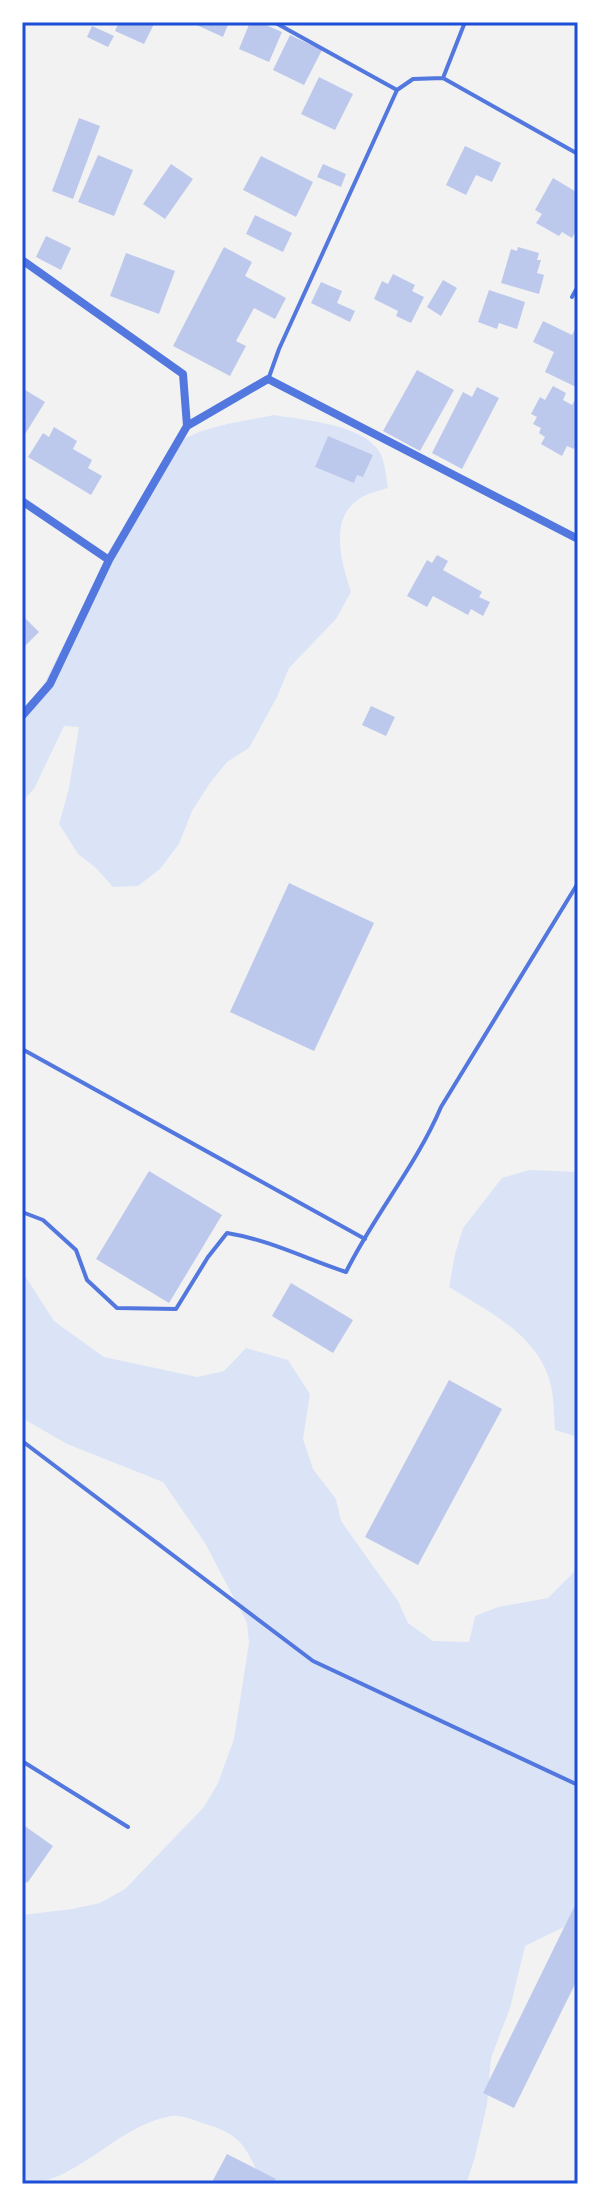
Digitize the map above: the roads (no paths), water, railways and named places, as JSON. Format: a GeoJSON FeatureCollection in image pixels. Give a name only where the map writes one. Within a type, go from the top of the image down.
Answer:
{"type":"FeatureCollection","features":[{"type":"Feature","properties":{"kind":"street"},"geometry":{"type":"LineString","coordinates":[[22,260],[183,374],[187,426]]}},
{"type":"Feature","properties":{"kind":"street"},"geometry":{"type":"LineString","coordinates":[[22,716],[50,684],[109,560],[187,426],[268,379],[578,539]]}},
{"type":"Feature","properties":{"kind":"street"},"geometry":{"type":"LineString","coordinates":[[22,501],[109,560]]}},
{"type":"Feature","properties":{"kind":"lane"},"geometry":{"type":"LineString","coordinates":[[274,22],[397,90]]}},
{"type":"Feature","properties":{"kind":"lane"},"geometry":{"type":"LineString","coordinates":[[288,29],[289,22]]}},
{"type":"Feature","properties":{"kind":"lane"},"geometry":{"type":"LineString","coordinates":[[443,78],[465,22]]}},
{"type":"Feature","properties":{"kind":"lane"},"geometry":{"type":"LineString","coordinates":[[268,379],[397,90],[413,79],[443,78],[578,154]]}},
{"type":"Feature","properties":{"kind":"lane"},"geometry":{"type":"LineString","coordinates":[[572,297],[578,286]]}},
{"type":"Feature","properties":{"kind":"lane"},"geometry":{"type":"LineString","coordinates":[[22,1212],[43,1220],[76,1250],[87,1280],[117,1308],[176,1309],[208,1257],[227,1233],[273,1244],[346,1272],[428,1137],[441,1107],[578,883]]}},
{"type":"Feature","properties":{"kind":"lane"},"geometry":{"type":"LineString","coordinates":[[22,1049],[365,1239]]}},
{"type":"Feature","properties":{"kind":"lane"},"geometry":{"type":"LineString","coordinates":[[22,1441],[313,1661],[578,1785]]}},
{"type":"Feature","properties":{"kind":"lane"},"geometry":{"type":"LineString","coordinates":[[22,1761],[128,1827]]}}]}
